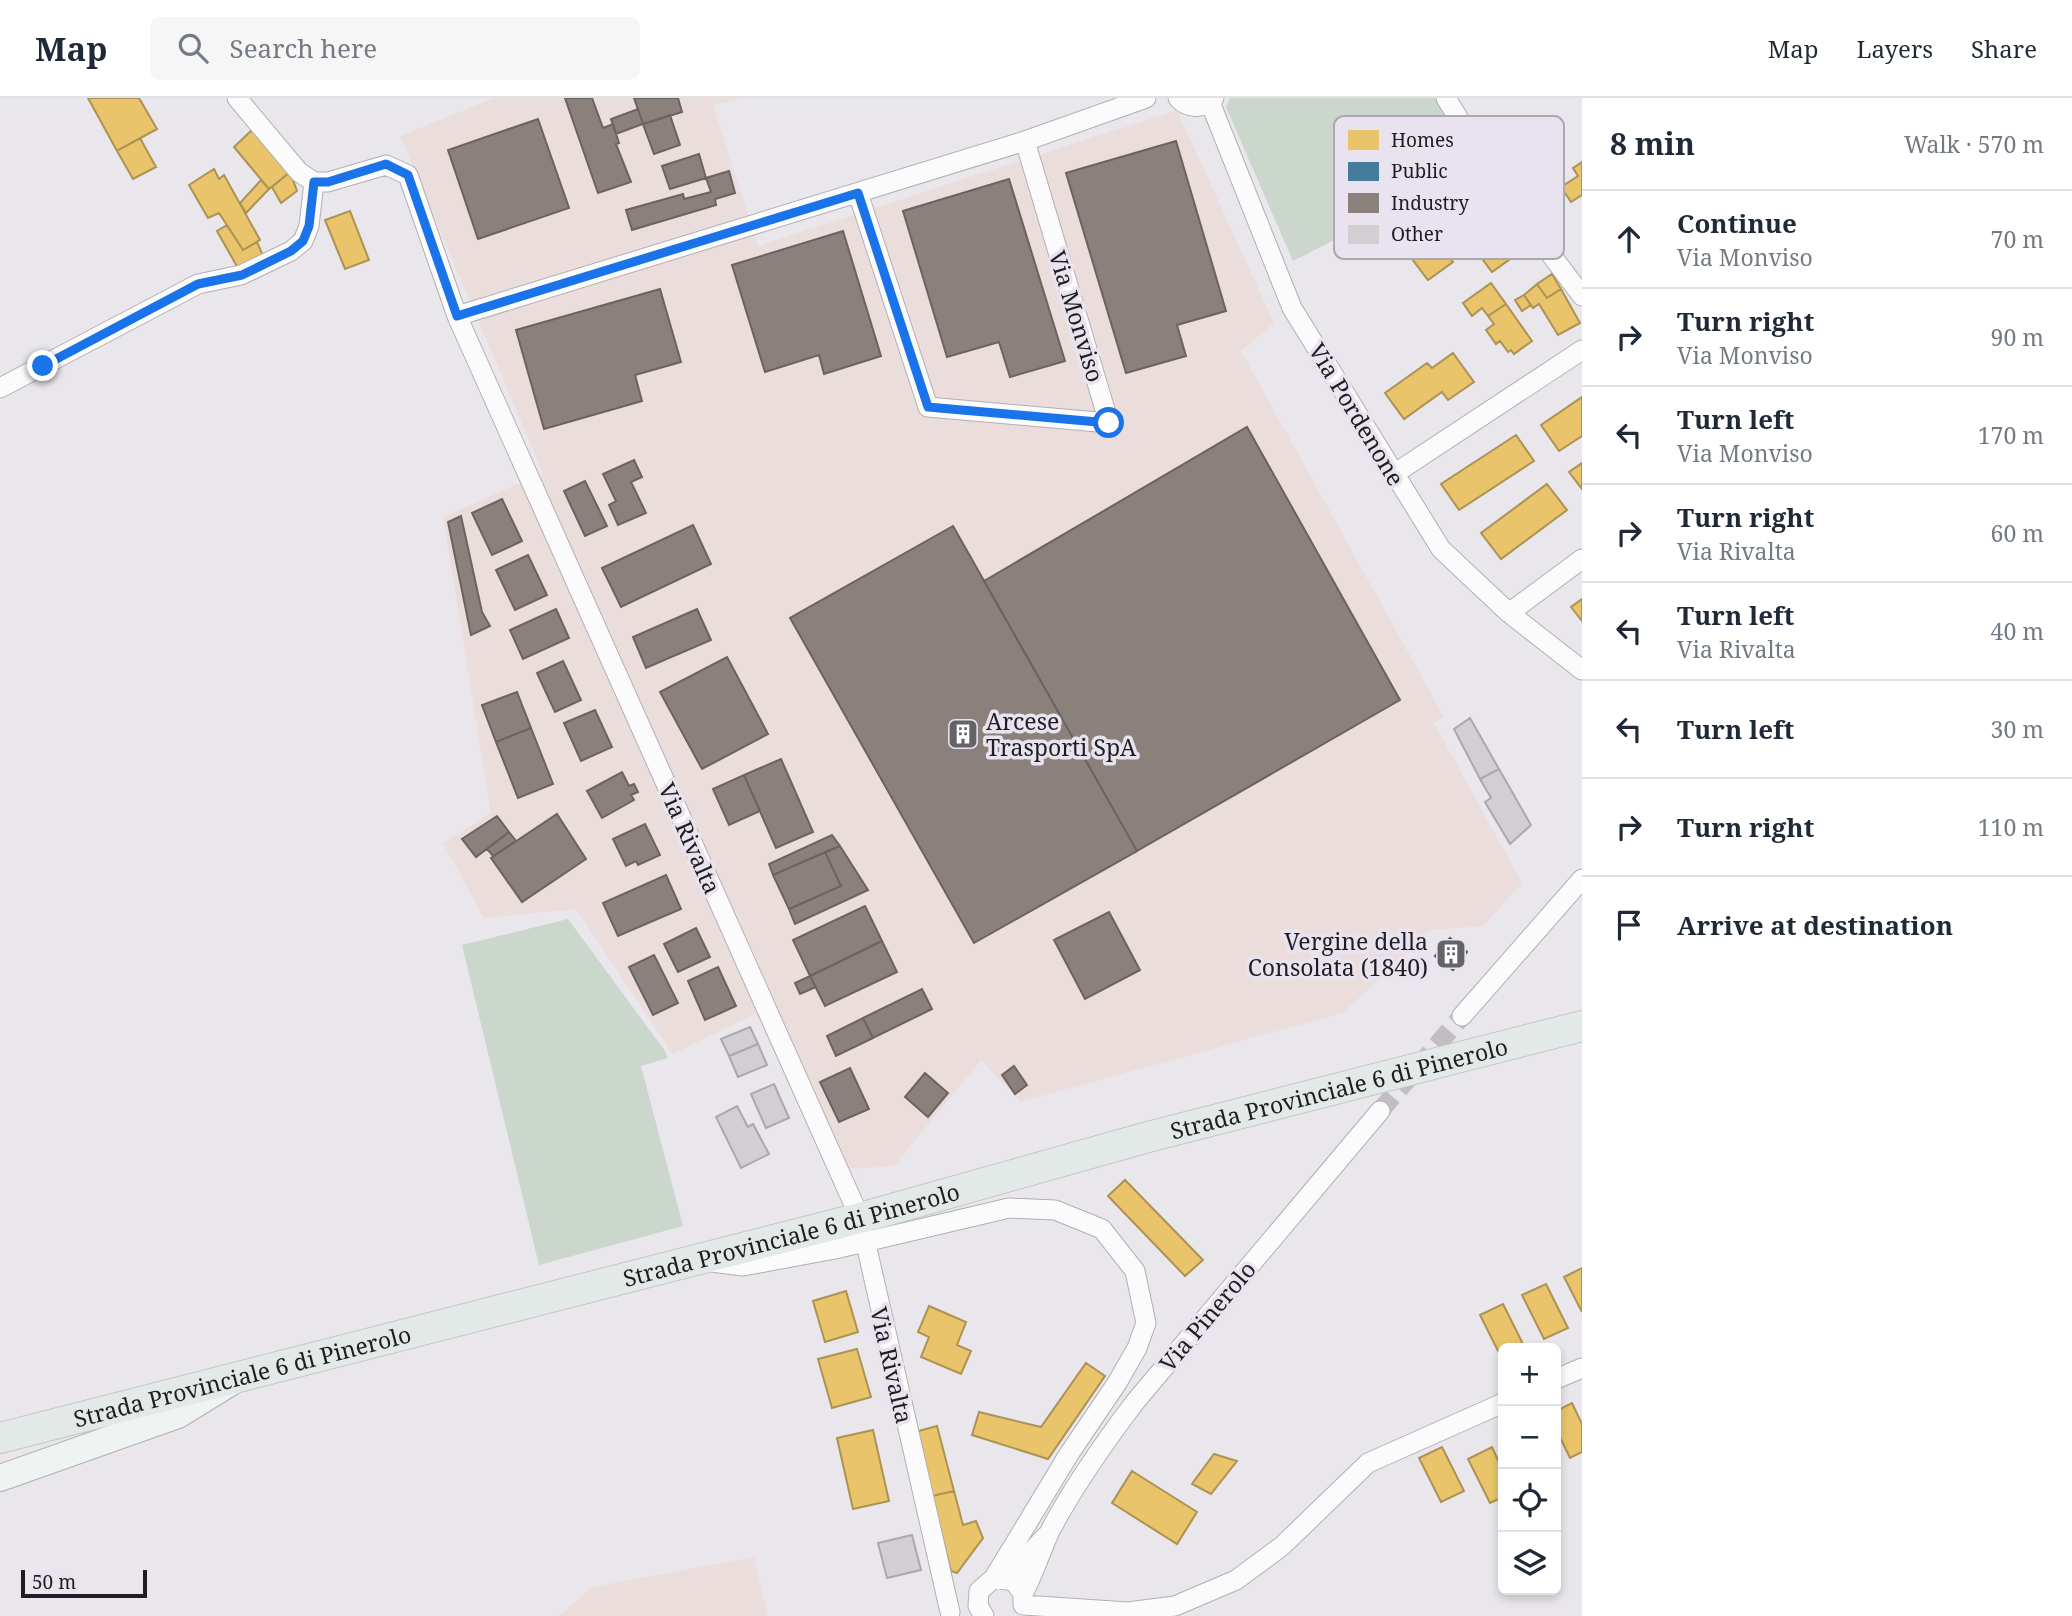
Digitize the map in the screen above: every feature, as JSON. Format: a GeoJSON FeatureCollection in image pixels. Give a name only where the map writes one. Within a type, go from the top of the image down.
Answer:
{"type":"FeatureCollection","features":[{"type":"Feature","properties":{"kind":"main road","name":"Strada Provinciale 6 di Pinerolo"},"geometry":{"type":"LineString","coordinates":[[0,1438],[690,1259],[862,1231],[1148,1138],[1582,1026]]}},
{"type":"Feature","properties":{"kind":"main road"},"geometry":{"type":"LineString","coordinates":[[0,1478],[178,1415],[246,1374]]}},
{"type":"Feature","properties":{"kind":"street"},"geometry":{"type":"LineString","coordinates":[[0,388],[198,284],[242,275],[291,251],[303,241],[309,226],[314,182],[299,172],[237,98]]}},
{"type":"Feature","properties":{"kind":"street"},"geometry":{"type":"LineString","coordinates":[[457,316],[1025,141],[1146,98]]}},
{"type":"Feature","properties":{"kind":"street"},"geometry":{"type":"LineString","coordinates":[[1178,98],[1195,107],[1212,100]]}},
{"type":"Feature","properties":{"kind":"street"},"geometry":{"type":"LineString","coordinates":[[1446,98],[1457,116]]}},
{"type":"Feature","properties":{"kind":"street","name":"Via Pordenone"},"geometry":{"type":"LineString","coordinates":[[1212,100],[1292,308],[1441,549],[1509,613],[1582,670]]}},
{"type":"Feature","properties":{"kind":"street","name":"Via Monviso"},"geometry":{"type":"LineString","coordinates":[[858,193],[928,407],[1109,423],[1025,141]]}},
{"type":"Feature","properties":{"kind":"street","name":"Via Rivalta"},"geometry":{"type":"LineString","coordinates":[[314,182],[328,182],[386,164],[408,175],[457,316],[862,1231],[968,1612]]}},
{"type":"Feature","properties":{"kind":"street"},"geometry":{"type":"LineString","coordinates":[[1554,259],[1582,296]]}},
{"type":"Feature","properties":{"kind":"street"},"geometry":{"type":"LineString","coordinates":[[1394,474],[1582,350]]}},
{"type":"Feature","properties":{"kind":"street"},"geometry":{"type":"LineString","coordinates":[[1509,613],[1582,559]]}},
{"type":"Feature","properties":{"kind":"street"},"geometry":{"type":"LineString","coordinates":[[1462,1016],[1582,879]]}},
{"type":"Feature","properties":{"kind":"street","name":"Via Pinerolo"},"geometry":{"type":"LineString","coordinates":[[1021,1605],[1049,1533],[1100,1448],[1135,1402],[1380,1111]]}},
{"type":"Feature","properties":{"kind":"street"},"geometry":{"type":"LineString","coordinates":[[862,1231],[912,1229],[1009,1208],[1055,1210],[1102,1229],[1135,1271],[1146,1323],[1137,1348],[1010,1547],[1001,1578]]}},
{"type":"Feature","properties":{"kind":"street"},"geometry":{"type":"LineString","coordinates":[[862,1231],[912,1229]]}},
{"type":"Feature","properties":{"kind":"street"},"geometry":{"type":"LineString","coordinates":[[1561,1377],[1582,1368]]}},
{"type":"Feature","properties":{"kind":"street"},"geometry":{"type":"LineString","coordinates":[[968,1612],[983,1585],[1001,1578],[1019,1587],[1021,1605],[1128,1612],[1175,1606],[1236,1580],[1282,1546],[1368,1463],[1498,1405]]}},
{"type":"Feature","properties":{"kind":"street","name":"Via Pinerolo"},"geometry":{"type":"LineString","coordinates":[[1001,1578],[1049,1533]]}},
{"type":"Feature","properties":{"kind":"shaded area"},"geometry":{"type":"Polygon","coordinates":[[[494,98],[744,98],[713,105],[758,246],[1177,110],[1274,323],[1241,351],[1444,717],[1434,723],[1522,883],[1483,926],[1432,930],[1343,1013],[1020,1102],[981,1060],[894,1166],[851,1169],[755,1014],[673,1054],[576,909],[484,918],[443,843],[491,813],[443,517],[543,473],[400,136],[494,98]]]}},
{"type":"Feature","properties":{"kind":"shaded area"},"geometry":{"type":"Polygon","coordinates":[[[1230,98],[1438,98],[1448,116],[1334,116],[1334,240],[1293,261],[1226,107],[1230,98]]]}},
{"type":"Feature","properties":{"kind":"shaded area"},"geometry":{"type":"Polygon","coordinates":[[[568,919],[668,1058],[641,1066],[683,1226],[539,1265],[462,945],[568,919]]]}},
{"type":"Feature","properties":{"kind":"shaded area"},"geometry":{"type":"Polygon","coordinates":[[[754,1557],[768,1616],[559,1616],[592,1587],[754,1557]]]}},
{"type":"Feature","properties":{"kind":"building: Homes"},"geometry":{"type":"Polygon","coordinates":[[[88,98],[139,98],[157,129],[117,151],[88,98]]]}},
{"type":"Feature","properties":{"kind":"building: Homes"},"geometry":{"type":"Polygon","coordinates":[[[253,129],[290,172],[269,189],[234,147],[253,129]]]}},
{"type":"Feature","properties":{"kind":"building: Homes"},"geometry":{"type":"Polygon","coordinates":[[[140,138],[156,167],[133,179],[117,151],[140,138]]]}},
{"type":"Feature","properties":{"kind":"building: Homes"},"geometry":{"type":"Polygon","coordinates":[[[1582,162],[1582,195],[1571,202],[1564,192],[1564,185],[1578,176],[1573,168],[1582,162]]]}},
{"type":"Feature","properties":{"kind":"building: Homes"},"geometry":{"type":"Polygon","coordinates":[[[214,169],[219,179],[224,175],[260,240],[243,250],[219,213],[208,218],[189,185],[214,169]]]}},
{"type":"Feature","properties":{"kind":"building: Homes"},"geometry":{"type":"Polygon","coordinates":[[[290,172],[297,191],[281,203],[272,187],[290,172]]]}},
{"type":"Feature","properties":{"kind":"building: Homes"},"geometry":{"type":"Polygon","coordinates":[[[261,180],[269,189],[246,213],[240,203],[261,180]]]}},
{"type":"Feature","properties":{"kind":"building: Homes"},"geometry":{"type":"Polygon","coordinates":[[[350,211],[369,260],[345,269],[325,220],[350,211]]]}},
{"type":"Feature","properties":{"kind":"building: Homes"},"geometry":{"type":"Polygon","coordinates":[[[227,225],[243,250],[257,242],[264,258],[239,270],[217,231],[227,225]]]}},
{"type":"Feature","properties":{"kind":"building: Homes"},"geometry":{"type":"Polygon","coordinates":[[[1412,259],[1451,259],[1453,262],[1428,280],[1412,259]]]}},
{"type":"Feature","properties":{"kind":"building: Homes"},"geometry":{"type":"Polygon","coordinates":[[[1482,259],[1510,259],[1492,272],[1482,259]]]}},
{"type":"Feature","properties":{"kind":"building: Homes"},"geometry":{"type":"Polygon","coordinates":[[[1552,274],[1561,289],[1547,298],[1537,284],[1552,274]]]}},
{"type":"Feature","properties":{"kind":"building: Homes"},"geometry":{"type":"Polygon","coordinates":[[[1491,283],[1506,304],[1488,316],[1482,308],[1472,316],[1463,303],[1491,283]]]}},
{"type":"Feature","properties":{"kind":"building: Homes"},"geometry":{"type":"Polygon","coordinates":[[[1537,284],[1547,298],[1561,289],[1580,323],[1558,335],[1539,304],[1533,308],[1524,295],[1537,284]]]}},
{"type":"Feature","properties":{"kind":"building: Homes"},"geometry":{"type":"Polygon","coordinates":[[[1524,295],[1531,305],[1522,311],[1515,300],[1524,295]]]}},
{"type":"Feature","properties":{"kind":"building: Homes"},"geometry":{"type":"Polygon","coordinates":[[[1506,304],[1532,341],[1514,354],[1511,350],[1508,352],[1500,341],[1496,344],[1486,330],[1494,324],[1488,316],[1506,304]]]}},
{"type":"Feature","properties":{"kind":"building: Homes"},"geometry":{"type":"Polygon","coordinates":[[[1453,353],[1474,382],[1448,400],[1442,392],[1404,419],[1385,393],[1427,363],[1432,368],[1453,353]]]}},
{"type":"Feature","properties":{"kind":"building: Homes"},"geometry":{"type":"Polygon","coordinates":[[[1582,397],[1582,436],[1559,451],[1541,425],[1582,397]]]}},
{"type":"Feature","properties":{"kind":"building: Homes"},"geometry":{"type":"Polygon","coordinates":[[[1516,435],[1534,461],[1459,510],[1441,484],[1516,435]]]}},
{"type":"Feature","properties":{"kind":"building: Homes"},"geometry":{"type":"Polygon","coordinates":[[[1582,463],[1582,489],[1569,472],[1582,463]]]}},
{"type":"Feature","properties":{"kind":"building: Homes"},"geometry":{"type":"Polygon","coordinates":[[[1547,484],[1567,510],[1501,559],[1481,533],[1547,484]]]}},
{"type":"Feature","properties":{"kind":"building: Homes"},"geometry":{"type":"Polygon","coordinates":[[[1582,599],[1582,621],[1571,607],[1582,599]]]}},
{"type":"Feature","properties":{"kind":"building: Homes"},"geometry":{"type":"Polygon","coordinates":[[[1125,1180],[1203,1260],[1185,1276],[1108,1196],[1125,1180]]]}},
{"type":"Feature","properties":{"kind":"building: Homes"},"geometry":{"type":"Polygon","coordinates":[[[1582,1268],[1582,1312],[1564,1277],[1582,1268]]]}},
{"type":"Feature","properties":{"kind":"building: Homes"},"geometry":{"type":"Polygon","coordinates":[[[1546,1284],[1568,1328],[1544,1339],[1522,1295],[1546,1284]]]}},
{"type":"Feature","properties":{"kind":"building: Homes"},"geometry":{"type":"Polygon","coordinates":[[[846,1291],[858,1332],[825,1342],[813,1301],[846,1291]]]}},
{"type":"Feature","properties":{"kind":"building: Homes"},"geometry":{"type":"Polygon","coordinates":[[[1503,1304],[1522,1343],[1498,1343],[1498,1351],[1480,1315],[1503,1304]]]}},
{"type":"Feature","properties":{"kind":"building: Homes"},"geometry":{"type":"Polygon","coordinates":[[[929,1306],[966,1322],[957,1345],[971,1351],[961,1374],[921,1357],[929,1337],[918,1332],[929,1306]]]}},
{"type":"Feature","properties":{"kind":"building: Homes"},"geometry":{"type":"Polygon","coordinates":[[[857,1349],[871,1397],[832,1408],[818,1359],[857,1349]]]}},
{"type":"Feature","properties":{"kind":"building: Homes"},"geometry":{"type":"Polygon","coordinates":[[[1086,1363],[1105,1376],[1048,1459],[972,1435],[979,1412],[1041,1427],[1086,1363]]]}},
{"type":"Feature","properties":{"kind":"building: Homes"},"geometry":{"type":"Polygon","coordinates":[[[1572,1403],[1582,1424],[1582,1452],[1570,1458],[1561,1439],[1561,1408],[1572,1403]]]}},
{"type":"Feature","properties":{"kind":"building: Homes"},"geometry":{"type":"Polygon","coordinates":[[[937,1426],[954,1491],[932,1496],[915,1432],[937,1426]]]}},
{"type":"Feature","properties":{"kind":"building: Homes"},"geometry":{"type":"Polygon","coordinates":[[[873,1430],[889,1501],[853,1509],[837,1438],[873,1430]]]}},
{"type":"Feature","properties":{"kind":"building: Homes"},"geometry":{"type":"Polygon","coordinates":[[[1442,1447],[1464,1491],[1441,1502],[1419,1458],[1442,1447]]]}},
{"type":"Feature","properties":{"kind":"building: Homes"},"geometry":{"type":"Polygon","coordinates":[[[1492,1447],[1498,1460],[1498,1499],[1490,1503],[1468,1459],[1492,1447]]]}},
{"type":"Feature","properties":{"kind":"building: Homes"},"geometry":{"type":"Polygon","coordinates":[[[1214,1454],[1237,1461],[1211,1494],[1192,1484],[1214,1454]]]}},
{"type":"Feature","properties":{"kind":"building: Homes"},"geometry":{"type":"Polygon","coordinates":[[[1132,1471],[1197,1512],[1177,1544],[1112,1503],[1132,1471]]]}},
{"type":"Feature","properties":{"kind":"building: Homes"},"geometry":{"type":"Polygon","coordinates":[[[954,1491],[963,1525],[976,1521],[983,1538],[957,1573],[951,1571],[932,1496],[954,1491]]]}},
{"type":"Feature","properties":{"kind":"building: Public","name":"Vergine della Consolata (1840)"},"geometry":{"type":"Polygon","coordinates":[[[1450,938],[1467,952],[1453,970],[1435,956],[1450,938]]]}},
{"type":"Feature","properties":{"kind":"building: Industry"},"geometry":{"type":"Polygon","coordinates":[[[565,98],[592,98],[603,128],[613,124],[619,143],[616,144],[631,182],[598,193],[565,98]]]}},
{"type":"Feature","properties":{"kind":"building: Industry"},"geometry":{"type":"Polygon","coordinates":[[[634,98],[678,98],[682,112],[643,124],[634,98]]]}},
{"type":"Feature","properties":{"kind":"building: Industry"},"geometry":{"type":"Polygon","coordinates":[[[638,109],[643,124],[616,134],[611,119],[638,109]]]}},
{"type":"Feature","properties":{"kind":"building: Industry"},"geometry":{"type":"Polygon","coordinates":[[[670,115],[680,145],[654,154],[643,124],[670,115]]]}},
{"type":"Feature","properties":{"kind":"building: Industry"},"geometry":{"type":"Polygon","coordinates":[[[538,119],[569,208],[478,239],[448,150],[538,119]]]}},
{"type":"Feature","properties":{"kind":"building: Industry"},"geometry":{"type":"Polygon","coordinates":[[[1176,141],[1226,311],[1177,325],[1186,356],[1126,373],[1066,173],[1176,141]]]}},
{"type":"Feature","properties":{"kind":"building: Industry"},"geometry":{"type":"Polygon","coordinates":[[[699,154],[706,178],[670,189],[662,166],[699,154]]]}},
{"type":"Feature","properties":{"kind":"building: Industry"},"geometry":{"type":"Polygon","coordinates":[[[729,171],[735,193],[715,199],[716,205],[632,230],[626,210],[683,194],[684,199],[711,192],[706,178],[729,171]]]}},
{"type":"Feature","properties":{"kind":"building: Industry"},"geometry":{"type":"Polygon","coordinates":[[[1009,179],[1065,361],[1010,377],[999,342],[947,357],[903,211],[1009,179]]]}},
{"type":"Feature","properties":{"kind":"building: Industry"},"geometry":{"type":"Polygon","coordinates":[[[843,231],[881,356],[824,374],[819,355],[765,372],[732,265],[843,231]]]}},
{"type":"Feature","properties":{"kind":"building: Industry"},"geometry":{"type":"Polygon","coordinates":[[[660,289],[681,362],[635,375],[642,401],[544,429],[516,330],[660,289]]]}},
{"type":"Feature","properties":{"kind":"building: Industry"},"geometry":{"type":"Polygon","coordinates":[[[1247,427],[1400,700],[1137,851],[984,581],[1247,427]]]}},
{"type":"Feature","properties":{"kind":"building: Industry"},"geometry":{"type":"Polygon","coordinates":[[[634,460],[642,477],[631,482],[646,513],[618,525],[609,505],[616,501],[603,474],[634,460]]]}},
{"type":"Feature","properties":{"kind":"building: Industry"},"geometry":{"type":"Polygon","coordinates":[[[585,481],[607,526],[585,536],[564,491],[585,481]]]}},
{"type":"Feature","properties":{"kind":"building: Industry"},"geometry":{"type":"Polygon","coordinates":[[[502,499],[522,541],[492,555],[472,513],[502,499]]]}},
{"type":"Feature","properties":{"kind":"building: Industry"},"geometry":{"type":"Polygon","coordinates":[[[461,516],[482,612],[490,626],[471,635],[448,522],[461,516]]]}},
{"type":"Feature","properties":{"kind":"building: Industry"},"geometry":{"type":"Polygon","coordinates":[[[693,525],[711,564],[621,607],[602,568],[693,525]]]}},
{"type":"Feature","properties":{"kind":"building: Industry","name":"Arcese Trasporti SpA"},"geometry":{"type":"Polygon","coordinates":[[[953,526],[1137,851],[974,943],[790,618],[953,526]]]}},
{"type":"Feature","properties":{"kind":"building: Industry"},"geometry":{"type":"Polygon","coordinates":[[[528,555],[547,595],[515,610],[496,570],[528,555]]]}},
{"type":"Feature","properties":{"kind":"building: Industry"},"geometry":{"type":"Polygon","coordinates":[[[556,609],[569,638],[523,659],[510,630],[556,609]]]}},
{"type":"Feature","properties":{"kind":"building: Industry"},"geometry":{"type":"Polygon","coordinates":[[[697,609],[711,640],[646,668],[633,637],[697,609]]]}},
{"type":"Feature","properties":{"kind":"building: Industry"},"geometry":{"type":"Polygon","coordinates":[[[727,657],[768,734],[702,769],[660,692],[727,657]]]}},
{"type":"Feature","properties":{"kind":"building: Industry"},"geometry":{"type":"Polygon","coordinates":[[[563,661],[581,700],[555,712],[537,673],[563,661]]]}},
{"type":"Feature","properties":{"kind":"building: Industry"},"geometry":{"type":"Polygon","coordinates":[[[517,692],[531,728],[496,742],[482,705],[517,692]]]}},
{"type":"Feature","properties":{"kind":"building: Industry"},"geometry":{"type":"Polygon","coordinates":[[[595,710],[612,747],[581,761],[564,723],[595,710]]]}},
{"type":"Feature","properties":{"kind":"building: Industry"},"geometry":{"type":"Polygon","coordinates":[[[531,728],[553,784],[518,798],[496,742],[531,728]]]}},
{"type":"Feature","properties":{"kind":"building: Industry"},"geometry":{"type":"Polygon","coordinates":[[[781,759],[813,832],[776,848],[744,775],[781,759]]]}},
{"type":"Feature","properties":{"kind":"building: Industry"},"geometry":{"type":"Polygon","coordinates":[[[622,772],[629,786],[634,784],[638,792],[631,795],[634,800],[602,818],[587,791],[622,772]]]}},
{"type":"Feature","properties":{"kind":"building: Industry"},"geometry":{"type":"Polygon","coordinates":[[[744,775],[760,811],[729,825],[713,789],[744,775]]]}},
{"type":"Feature","properties":{"kind":"building: Industry"},"geometry":{"type":"Polygon","coordinates":[[[557,814],[586,859],[522,902],[491,858],[557,814]]]}},
{"type":"Feature","properties":{"kind":"building: Industry"},"geometry":{"type":"Polygon","coordinates":[[[497,816],[509,832],[476,857],[462,839],[497,816]]]}},
{"type":"Feature","properties":{"kind":"building: Industry"},"geometry":{"type":"Polygon","coordinates":[[[645,824],[660,855],[638,865],[636,861],[626,866],[613,839],[645,824]]]}},
{"type":"Feature","properties":{"kind":"building: Industry"},"geometry":{"type":"Polygon","coordinates":[[[509,832],[516,841],[493,856],[487,849],[509,832]]]}},
{"type":"Feature","properties":{"kind":"building: Industry"},"geometry":{"type":"Polygon","coordinates":[[[832,835],[840,846],[773,875],[769,864],[832,835]]]}},
{"type":"Feature","properties":{"kind":"building: Industry"},"geometry":{"type":"Polygon","coordinates":[[[840,846],[868,890],[795,924],[789,909],[841,886],[825,852],[840,846]]]}},
{"type":"Feature","properties":{"kind":"building: Industry"},"geometry":{"type":"Polygon","coordinates":[[[825,852],[841,886],[789,909],[773,875],[825,852]]]}},
{"type":"Feature","properties":{"kind":"building: Industry"},"geometry":{"type":"Polygon","coordinates":[[[666,875],[681,909],[618,936],[603,903],[666,875]]]}},
{"type":"Feature","properties":{"kind":"building: Industry"},"geometry":{"type":"Polygon","coordinates":[[[865,906],[882,941],[810,976],[793,940],[865,906]]]}},
{"type":"Feature","properties":{"kind":"building: Industry"},"geometry":{"type":"Polygon","coordinates":[[[1109,912],[1140,970],[1085,999],[1054,940],[1109,912]]]}},
{"type":"Feature","properties":{"kind":"building: Industry"},"geometry":{"type":"Polygon","coordinates":[[[696,928],[710,957],[678,972],[664,944],[696,928]]]}},
{"type":"Feature","properties":{"kind":"building: Industry"},"geometry":{"type":"Polygon","coordinates":[[[882,941],[897,972],[825,1006],[810,976],[882,941]]]}},
{"type":"Feature","properties":{"kind":"building: Industry"},"geometry":{"type":"Polygon","coordinates":[[[654,955],[678,1003],[653,1015],[629,967],[654,955]]]}},
{"type":"Feature","properties":{"kind":"building: Industry"},"geometry":{"type":"Polygon","coordinates":[[[718,967],[736,1006],[705,1020],[688,981],[718,967]]]}},
{"type":"Feature","properties":{"kind":"building: Industry"},"geometry":{"type":"Polygon","coordinates":[[[810,976],[816,987],[800,994],[795,983],[810,976]]]}},
{"type":"Feature","properties":{"kind":"building: Industry"},"geometry":{"type":"Polygon","coordinates":[[[922,989],[932,1009],[873,1038],[863,1018],[922,989]]]}},
{"type":"Feature","properties":{"kind":"building: Industry"},"geometry":{"type":"Polygon","coordinates":[[[863,1018],[873,1038],[836,1056],[827,1036],[863,1018]]]}},
{"type":"Feature","properties":{"kind":"building: Industry"},"geometry":{"type":"Polygon","coordinates":[[[1014,1066],[1027,1085],[1015,1094],[1002,1075],[1014,1066]]]}},
{"type":"Feature","properties":{"kind":"building: Industry"},"geometry":{"type":"Polygon","coordinates":[[[850,1068],[869,1109],[839,1122],[820,1082],[850,1068]]]}},
{"type":"Feature","properties":{"kind":"building: Industry"},"geometry":{"type":"Polygon","coordinates":[[[925,1073],[948,1093],[928,1117],[905,1097],[925,1073]]]}},
{"type":"Feature","properties":{"kind":"building: Other"},"geometry":{"type":"Polygon","coordinates":[[[1470,718],[1499,769],[1480,779],[1454,729],[1470,718]]]}},
{"type":"Feature","properties":{"kind":"building: Other"},"geometry":{"type":"Polygon","coordinates":[[[1499,769],[1531,825],[1510,844],[1485,802],[1491,798],[1480,779],[1499,769]]]}},
{"type":"Feature","properties":{"kind":"building: Other"},"geometry":{"type":"Polygon","coordinates":[[[750,1027],[758,1044],[729,1056],[721,1039],[750,1027]]]}},
{"type":"Feature","properties":{"kind":"building: Other"},"geometry":{"type":"Polygon","coordinates":[[[758,1044],[767,1065],[738,1077],[729,1056],[758,1044]]]}},
{"type":"Feature","properties":{"kind":"building: Other"},"geometry":{"type":"Polygon","coordinates":[[[774,1084],[789,1118],[766,1128],[751,1094],[774,1084]]]}},
{"type":"Feature","properties":{"kind":"building: Other"},"geometry":{"type":"Polygon","coordinates":[[[737,1106],[748,1127],[753,1124],[769,1154],[741,1168],[716,1117],[737,1106]]]}},
{"type":"Feature","properties":{"kind":"building: Other"},"geometry":{"type":"Polygon","coordinates":[[[912,1535],[921,1570],[887,1578],[878,1543],[912,1535]]]}},
{"type":"Feature","properties":{"kind":"tunnel"},"geometry":{"type":"LineString","coordinates":[[1380,1111],[1462,1016]]}},
{"type":"Feature","properties":{"kind":"place","name":"Arcese Trasporti SpA"},"geometry":{"type":"Point","coordinates":[963,734]}},
{"type":"Feature","properties":{"kind":"place","name":"Vergine della Consolata (1840)"},"geometry":{"type":"Point","coordinates":[1451,954]}},
{"type":"Feature","properties":{"kind":"route"},"geometry":{"type":"LineString","coordinates":[[43,366],[198,284],[242,275],[291,251],[303,241],[309,226],[314,182],[328,182],[386,164],[408,175],[457,316],[858,193],[928,407],[1109,423]]}}]}
